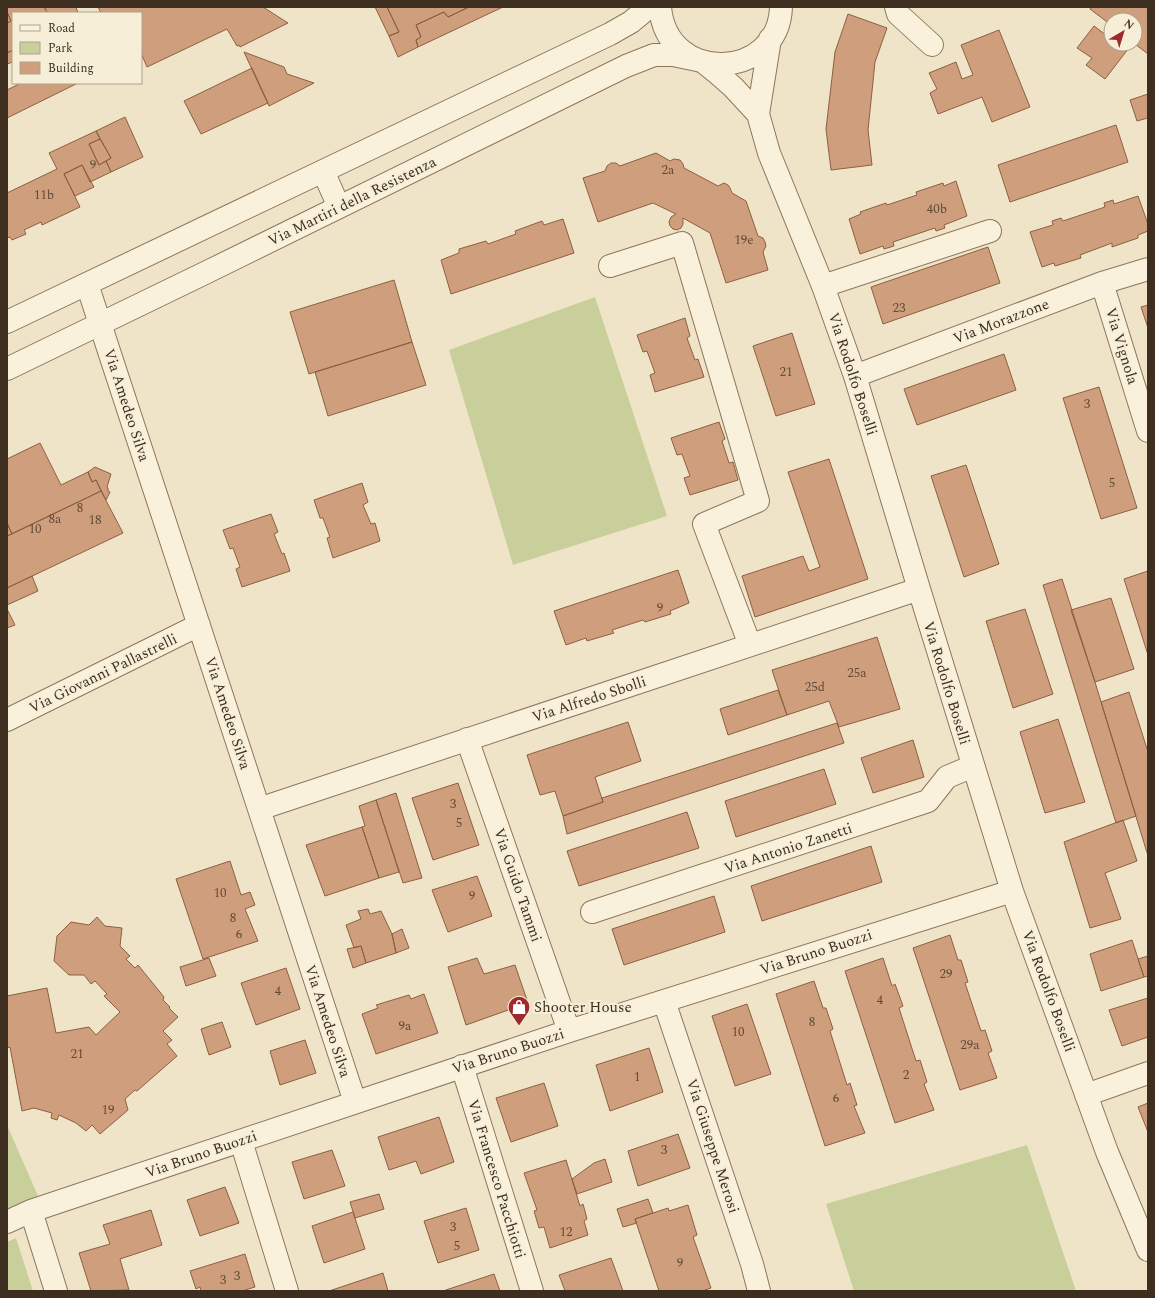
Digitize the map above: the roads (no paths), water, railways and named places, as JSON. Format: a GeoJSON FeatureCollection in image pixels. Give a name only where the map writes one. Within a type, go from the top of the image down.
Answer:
{"type":"FeatureCollection","features":[{"type":"Feature","properties":{"kind":"street"},"geometry":{"type":"LineString","coordinates":[[7,322],[610,34],[631,22],[649,7]]}},
{"type":"Feature","properties":{"kind":"street"},"geometry":{"type":"LineString","coordinates":[[660,7],[660,17],[672,42],[694,59],[721,64],[735,63],[748,58],[760,50],[776,24],[794,7]]}},
{"type":"Feature","properties":{"kind":"street"},"geometry":{"type":"LineString","coordinates":[[896,7],[898,14],[932,45]]}},
{"type":"Feature","properties":{"kind":"street","name":"Via Rodolfo Boselli"},"geometry":{"type":"LineString","coordinates":[[758,114],[776,24]]}},
{"type":"Feature","properties":{"kind":"street","name":"Via Martiri della Resistenza"},"geometry":{"type":"LineString","coordinates":[[7,369],[640,60],[654,55],[673,55],[702,61]]}},
{"type":"Feature","properties":{"kind":"street","name":"Via Rodolfo Boselli"},"geometry":{"type":"LineString","coordinates":[[702,61],[733,87],[758,114],[769,153],[823,286],[855,376],[1012,891],[1107,1152],[1148,1250]]}},
{"type":"Feature","properties":{"kind":"street"},"geometry":{"type":"LineString","coordinates":[[323,171],[339,207]]}},
{"type":"Feature","properties":{"kind":"street"},"geometry":{"type":"LineString","coordinates":[[823,286],[990,231]]}},
{"type":"Feature","properties":{"kind":"street"},"geometry":{"type":"LineString","coordinates":[[610,266],[682,243],[758,501],[704,524],[750,645]]}},
{"type":"Feature","properties":{"kind":"street","name":"Via Morazzone"},"geometry":{"type":"LineString","coordinates":[[855,376],[1102,283],[1148,268]]}},
{"type":"Feature","properties":{"kind":"street","name":"Via Vignola"},"geometry":{"type":"LineString","coordinates":[[1102,283],[1148,431]]}},
{"type":"Feature","properties":{"kind":"street","name":"Via Amedeo Silva"},"geometry":{"type":"LineString","coordinates":[[87,284],[355,1102]]}},
{"type":"Feature","properties":{"kind":"street","name":"Via Alfredo Sbolli"},"geometry":{"type":"LineString","coordinates":[[259,808],[919,589]]}},
{"type":"Feature","properties":{"kind":"street","name":"Via Giovanni Pallastrelli"},"geometry":{"type":"LineString","coordinates":[[7,720],[199,626]]}},
{"type":"Feature","properties":{"kind":"street","name":"Via Guido Tammi"},"geometry":{"type":"LineString","coordinates":[[467,739],[569,1031]]}},
{"type":"Feature","properties":{"kind":"street","name":"Via Antonio Zanetti"},"geometry":{"type":"LineString","coordinates":[[592,912],[928,802],[947,777],[973,766]]}},
{"type":"Feature","properties":{"kind":"street","name":"Via Bruno Buozzi"},"geometry":{"type":"LineString","coordinates":[[7,1222],[31,1211],[462,1066],[1012,891]]}},
{"type":"Feature","properties":{"kind":"street","name":"Via Giuseppe Merosi"},"geometry":{"type":"LineString","coordinates":[[664,1001],[752,1264],[759,1291]]}},
{"type":"Feature","properties":{"kind":"street","name":"Via Francesco Pacchiotti"},"geometry":{"type":"LineString","coordinates":[[462,1066],[532,1291]]}},
{"type":"Feature","properties":{"kind":"street"},"geometry":{"type":"LineString","coordinates":[[1086,1095],[1148,1073]]}},
{"type":"Feature","properties":{"kind":"street"},"geometry":{"type":"LineString","coordinates":[[241,1141],[287,1291]]}},
{"type":"Feature","properties":{"kind":"street"},"geometry":{"type":"LineString","coordinates":[[31,1211],[56,1291]]}},
{"type":"Feature","properties":{"kind":"place","name":"Shooter House"},"geometry":{"type":"Point","coordinates":[519,1026]}}]}
